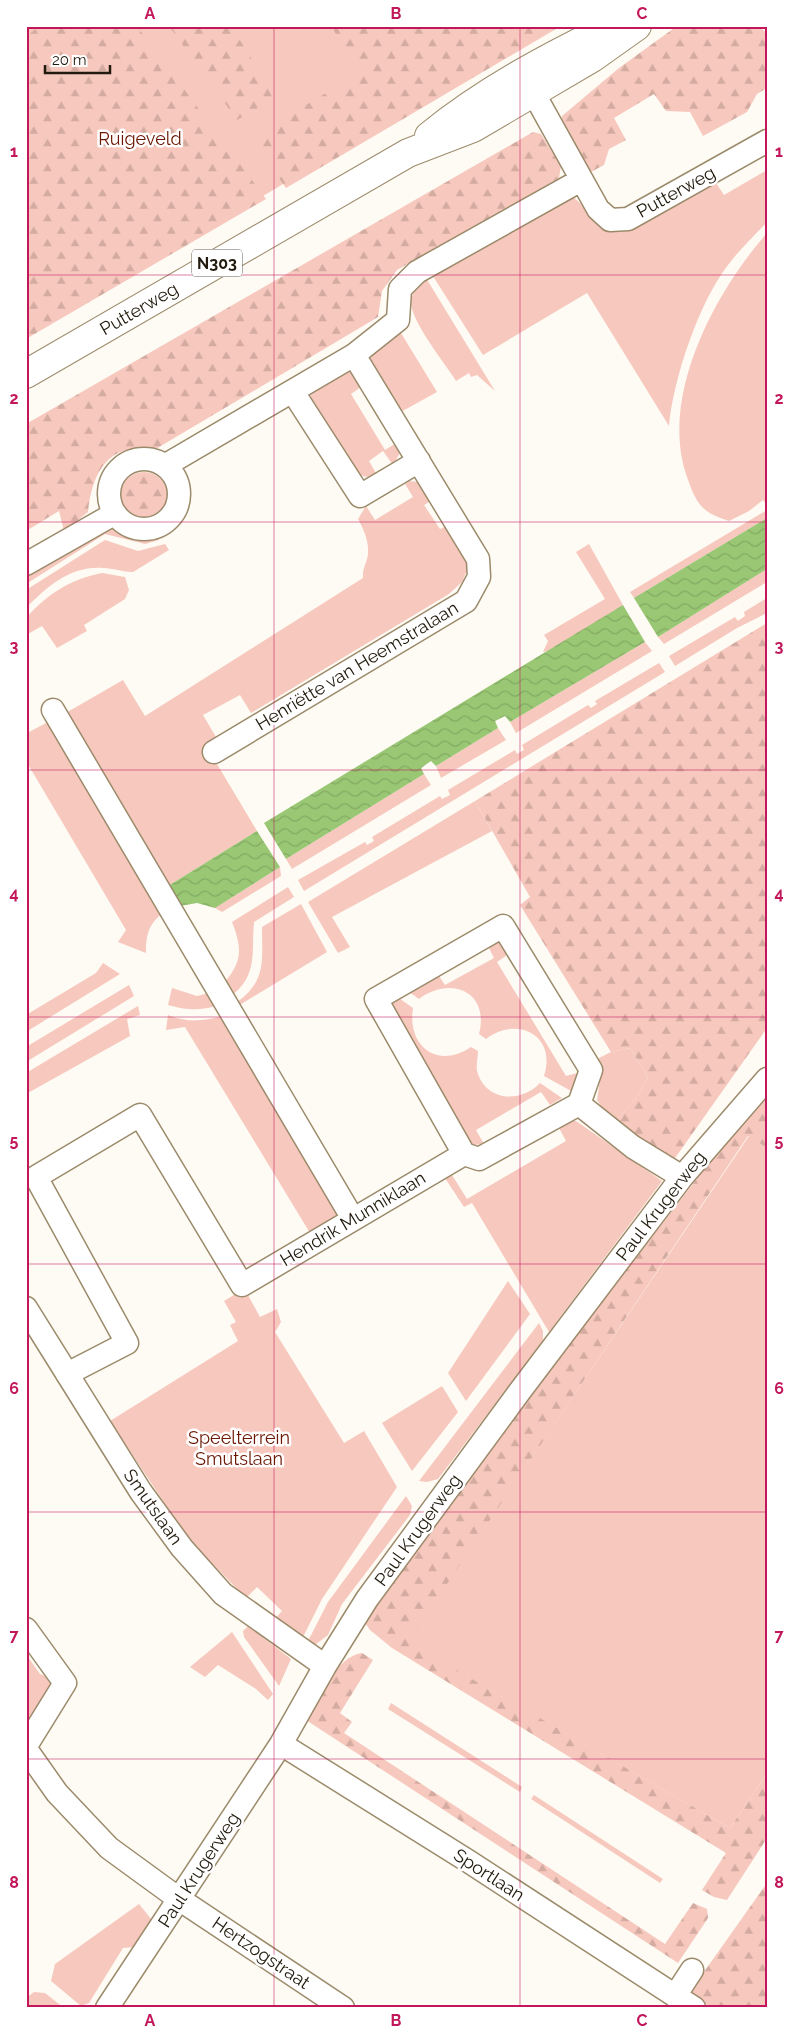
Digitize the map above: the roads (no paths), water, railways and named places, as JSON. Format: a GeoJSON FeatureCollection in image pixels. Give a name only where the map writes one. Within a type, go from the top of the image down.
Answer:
{"type":"FeatureCollection","features":[{"type":"Feature","properties":{"kind":"main road","name":"Putterweg"},"geometry":{"type":"LineString","coordinates":[[408,153],[456,114],[481,98],[522,73],[612,26]]}},
{"type":"Feature","properties":{"kind":"main road","name":"Putterweg"},"geometry":{"type":"LineString","coordinates":[[26,374],[408,153],[473,128],[592,58],[637,26]]}},
{"type":"Feature","properties":{"kind":"street","name":"Putterweg"},"geometry":{"type":"LineString","coordinates":[[533,92],[598,209],[610,220],[628,219],[767,141]]}},
{"type":"Feature","properties":{"kind":"street"},"geometry":{"type":"LineString","coordinates":[[166,465],[293,392],[354,354],[398,320],[400,289],[417,272],[581,180]]}},
{"type":"Feature","properties":{"kind":"street","name":"Henriëtte van Heemstralaan"},"geometry":{"type":"LineString","coordinates":[[214,752],[466,601],[478,577],[478,559],[354,354]]}},
{"type":"Feature","properties":{"kind":"street"},"geometry":{"type":"LineString","coordinates":[[293,392],[360,496],[419,461]]}},
{"type":"Feature","properties":{"kind":"street"},"geometry":{"type":"LineString","coordinates":[[149,458],[166,465],[174,473],[179,486],[179,502],[173,515],[164,524],[151,529],[137,529],[124,524],[114,514],[109,502],[108,489],[112,476],[122,466],[134,459],[149,458]]}},
{"type":"Feature","properties":{"kind":"street"},"geometry":{"type":"LineString","coordinates":[[26,564],[114,514]]}},
{"type":"Feature","properties":{"kind":"street"},"geometry":{"type":"LineString","coordinates":[[52,710],[353,1219]]}},
{"type":"Feature","properties":{"kind":"street"},"geometry":{"type":"LineString","coordinates":[[503,926],[591,1070],[580,1104],[479,1159],[464,1154],[376,999],[503,926]]}},
{"type":"Feature","properties":{"kind":"street","name":"Paul Krugerweg"},"geometry":{"type":"LineString","coordinates":[[107,2008],[281,1744],[325,1666],[367,1599],[520,1391],[682,1177],[767,1079]]}},
{"type":"Feature","properties":{"kind":"street"},"geometry":{"type":"LineString","coordinates":[[580,1104],[633,1146],[682,1177]]}},
{"type":"Feature","properties":{"kind":"street","name":"Hendrik Munniklaan"},"geometry":{"type":"LineString","coordinates":[[66,1374],[127,1342],[36,1177],[140,1114],[242,1285],[464,1154]]}},
{"type":"Feature","properties":{"kind":"street","name":"Smutslaan"},"geometry":{"type":"LineString","coordinates":[[26,1308],[141,1492],[182,1548],[223,1594],[325,1666]]}},
{"type":"Feature","properties":{"kind":"street"},"geometry":{"type":"LineString","coordinates":[[26,1629],[65,1683],[26,1747]]}},
{"type":"Feature","properties":{"kind":"street","name":"Sportlaan"},"geometry":{"type":"LineString","coordinates":[[281,1744],[694,2008]]}},
{"type":"Feature","properties":{"kind":"street","name":"Hertzogstraat"},"geometry":{"type":"LineString","coordinates":[[26,1747],[57,1793],[109,1848],[180,1899],[343,2008]]}},
{"type":"Feature","properties":{"kind":"street"},"geometry":{"type":"LineString","coordinates":[[675,1996],[692,1970]]}},
{"type":"Feature","properties":{"kind":"water"},"geometry":{"type":"Polygon","coordinates":[[[767,518],[767,569],[658,637],[634,598],[767,518]]]}},
{"type":"Feature","properties":{"kind":"water"},"geometry":{"type":"Polygon","coordinates":[[[623,605],[645,642],[510,722],[505,716],[495,721],[498,728],[436,766],[431,761],[421,768],[424,774],[286,859],[264,823],[623,605]]]}},
{"type":"Feature","properties":{"kind":"water"},"geometry":{"type":"Polygon","coordinates":[[[257,831],[280,867],[215,908],[197,903],[180,906],[168,886],[257,831]]]}},
{"type":"Feature","properties":{"kind":"park label","name":"Ruigeveld"},"geometry":{"type":"Point","coordinates":[140,139]}},
{"type":"Feature","properties":{"kind":"park label","name":"Speelterrein Smutslaan"},"geometry":{"type":"Point","coordinates":[239,1448]}}]}
